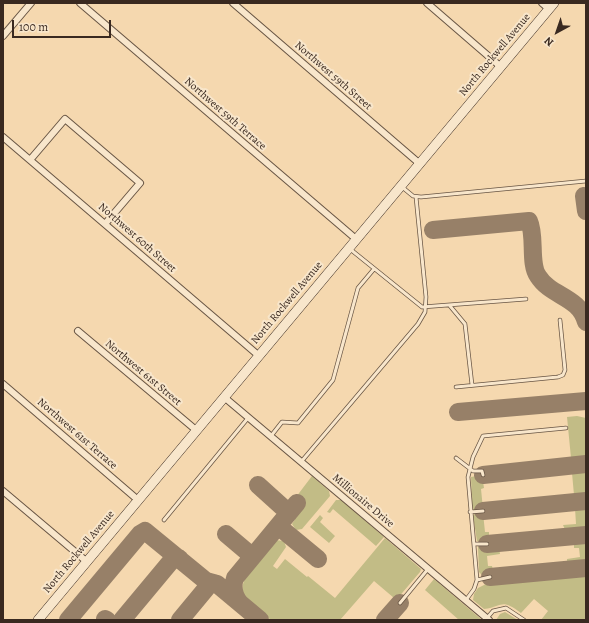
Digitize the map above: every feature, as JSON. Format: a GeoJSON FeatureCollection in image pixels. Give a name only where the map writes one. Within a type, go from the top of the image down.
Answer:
{"type":"FeatureCollection","features":[{"type":"Feature","properties":{"kind":"main road","name":"North Rockwell Avenue"},"geometry":{"type":"LineString","coordinates":[[38,620],[258,355],[501,67],[549,5]]}},
{"type":"Feature","properties":{"kind":"street"},"geometry":{"type":"LineString","coordinates":[[3,36],[31,3]]}},
{"type":"Feature","properties":{"kind":"street","name":"Northwest 59th Terrace"},"geometry":{"type":"LineString","coordinates":[[80,3],[356,239]]}},
{"type":"Feature","properties":{"kind":"street","name":"Northwest 59th Street"},"geometry":{"type":"LineString","coordinates":[[233,3],[420,164]]}},
{"type":"Feature","properties":{"kind":"street"},"geometry":{"type":"LineString","coordinates":[[427,3],[501,67]]}},
{"type":"Feature","properties":{"kind":"street"},"geometry":{"type":"LineString","coordinates":[[30,160],[65,119],[123,168],[140,183],[105,224]]}},
{"type":"Feature","properties":{"kind":"street","name":"Northwest 60th Street"},"geometry":{"type":"LineString","coordinates":[[3,137],[258,355]]}},
{"type":"Feature","properties":{"kind":"street","name":"Northwest 61st Street"},"geometry":{"type":"LineString","coordinates":[[78,331],[196,430]]}},
{"type":"Feature","properties":{"kind":"street","name":"Northwest 61st Terrace"},"geometry":{"type":"LineString","coordinates":[[3,384],[138,500]]}},
{"type":"Feature","properties":{"kind":"street","name":"Millionaire Drive"},"geometry":{"type":"LineString","coordinates":[[224,397],[488,619]]}},
{"type":"Feature","properties":{"kind":"street"},"geometry":{"type":"LineString","coordinates":[[3,491],[86,561]]}},
{"type":"Feature","properties":{"kind":"lane"},"geometry":{"type":"LineString","coordinates":[[401,186],[416,197],[586,181]]}},
{"type":"Feature","properties":{"kind":"lane"},"geometry":{"type":"LineString","coordinates":[[301,462],[418,324],[426,308],[416,197]]}},
{"type":"Feature","properties":{"kind":"lane"},"geometry":{"type":"LineString","coordinates":[[349,248],[419,306],[426,308],[526,299]]}},
{"type":"Feature","properties":{"kind":"lane"},"geometry":{"type":"LineString","coordinates":[[271,436],[282,422],[298,423],[333,380],[358,288],[374,269]]}},
{"type":"Feature","properties":{"kind":"lane"},"geometry":{"type":"LineString","coordinates":[[450,306],[465,324],[472,385]]}},
{"type":"Feature","properties":{"kind":"lane"},"geometry":{"type":"LineString","coordinates":[[456,386],[558,377],[563,375],[565,370],[560,320]]}},
{"type":"Feature","properties":{"kind":"lane"},"geometry":{"type":"LineString","coordinates":[[164,520],[248,418]]}},
{"type":"Feature","properties":{"kind":"lane"},"geometry":{"type":"LineString","coordinates":[[465,600],[474,589],[477,580],[468,477],[473,456],[483,436],[566,428]]}},
{"type":"Feature","properties":{"kind":"lane"},"geometry":{"type":"LineString","coordinates":[[456,458],[472,471],[482,471],[482,475]]}},
{"type":"Feature","properties":{"kind":"lane"},"geometry":{"type":"LineString","coordinates":[[470,512],[483,511]]}},
{"type":"Feature","properties":{"kind":"lane"},"geometry":{"type":"LineString","coordinates":[[475,544],[486,544]]}},
{"type":"Feature","properties":{"kind":"lane"},"geometry":{"type":"LineString","coordinates":[[400,603],[428,569]]}},
{"type":"Feature","properties":{"kind":"lane"},"geometry":{"type":"LineString","coordinates":[[477,580],[490,577]]}},
{"type":"Feature","properties":{"kind":"lane"},"geometry":{"type":"LineString","coordinates":[[488,619],[493,611],[506,608],[524,620]]}},
{"type":"Feature","properties":{"kind":"shaded area"},"geometry":{"type":"Polygon","coordinates":[[[577,416],[586,418],[586,460],[573,461],[571,458],[567,417],[577,416]]]}},
{"type":"Feature","properties":{"kind":"shaded area"},"geometry":{"type":"Polygon","coordinates":[[[586,469],[586,497],[576,497],[574,495],[572,473],[574,470],[586,469]]]}},
{"type":"Feature","properties":{"kind":"shaded area"},"geometry":{"type":"Polygon","coordinates":[[[482,475],[484,488],[481,489],[483,509],[472,510],[471,477],[482,475]]]}},
{"type":"Feature","properties":{"kind":"shaded area"},"geometry":{"type":"Polygon","coordinates":[[[312,476],[329,491],[330,496],[302,529],[296,530],[292,524],[302,508],[293,501],[312,476]]]}},
{"type":"Feature","properties":{"kind":"shaded area"},"geometry":{"type":"Polygon","coordinates":[[[336,500],[341,500],[384,537],[376,546],[333,509],[330,513],[327,512],[336,500]]]}},
{"type":"Feature","properties":{"kind":"shaded area"},"geometry":{"type":"Polygon","coordinates":[[[586,506],[586,531],[566,532],[563,525],[576,524],[575,508],[586,506]]]}},
{"type":"Feature","properties":{"kind":"shaded area"},"geometry":{"type":"Polygon","coordinates":[[[475,513],[483,513],[485,532],[489,532],[489,537],[485,541],[477,541],[473,516],[475,513]]]}},
{"type":"Feature","properties":{"kind":"shaded area"},"geometry":{"type":"Polygon","coordinates":[[[320,515],[323,518],[320,522],[335,536],[329,543],[310,527],[320,515]]]}},
{"type":"Feature","properties":{"kind":"shaded area"},"geometry":{"type":"Polygon","coordinates":[[[385,538],[421,569],[397,599],[374,581],[340,620],[271,620],[252,605],[244,595],[242,589],[247,574],[275,540],[284,541],[286,547],[273,566],[277,569],[285,559],[335,598],[385,538]]]}},
{"type":"Feature","properties":{"kind":"shaded area"},"geometry":{"type":"Polygon","coordinates":[[[586,538],[586,565],[570,566],[567,564],[567,559],[580,557],[579,548],[574,548],[574,542],[577,539],[586,538]]]}},
{"type":"Feature","properties":{"kind":"shaded area"},"geometry":{"type":"Polygon","coordinates":[[[479,545],[486,545],[487,548],[497,547],[499,549],[500,554],[487,556],[488,566],[492,566],[493,570],[489,574],[482,575],[479,572],[479,545]]]}},
{"type":"Feature","properties":{"kind":"shaded area"},"geometry":{"type":"Polygon","coordinates":[[[586,572],[586,620],[541,620],[548,611],[534,599],[521,613],[506,604],[484,609],[473,600],[474,594],[478,588],[494,580],[586,572]]]}},
{"type":"Feature","properties":{"kind":"shaded area"},"geometry":{"type":"Polygon","coordinates":[[[434,579],[482,620],[459,620],[425,590],[434,579]]]}},
{"type":"Feature","properties":{"kind":"shaded area"},"geometry":{"type":"Polygon","coordinates":[[[505,612],[518,620],[496,620],[500,614],[505,612]]]}},
{"type":"Feature","properties":{"kind":"taxiway"},"geometry":{"type":"LineString","coordinates":[[584,196],[586,211]]}},
{"type":"Feature","properties":{"kind":"taxiway"},"geometry":{"type":"LineString","coordinates":[[433,230],[529,221],[532,234],[535,271],[544,283],[577,307],[582,313],[586,322]]}},
{"type":"Feature","properties":{"kind":"taxiway"},"geometry":{"type":"LineString","coordinates":[[458,412],[586,401]]}},
{"type":"Feature","properties":{"kind":"taxiway"},"geometry":{"type":"LineString","coordinates":[[483,475],[586,464]]}},
{"type":"Feature","properties":{"kind":"taxiway"},"geometry":{"type":"LineString","coordinates":[[258,485],[289,513]]}},
{"type":"Feature","properties":{"kind":"taxiway"},"geometry":{"type":"LineString","coordinates":[[483,511],[586,501]]}},
{"type":"Feature","properties":{"kind":"taxiway"},"geometry":{"type":"LineString","coordinates":[[240,603],[234,591],[235,578],[297,503]]}},
{"type":"Feature","properties":{"kind":"taxiway"},"geometry":{"type":"LineString","coordinates":[[278,526],[318,559]]}},
{"type":"Feature","properties":{"kind":"taxiway"},"geometry":{"type":"LineString","coordinates":[[68,620],[140,534],[145,531],[206,581],[217,584],[260,620]]}},
{"type":"Feature","properties":{"kind":"taxiway"},"geometry":{"type":"LineString","coordinates":[[226,534],[252,556]]}},
{"type":"Feature","properties":{"kind":"taxiway"},"geometry":{"type":"LineString","coordinates":[[487,544],[586,535]]}},
{"type":"Feature","properties":{"kind":"taxiway"},"geometry":{"type":"LineString","coordinates":[[122,620],[172,560],[179,558]]}},
{"type":"Feature","properties":{"kind":"taxiway"},"geometry":{"type":"LineString","coordinates":[[490,577],[586,568]]}},
{"type":"Feature","properties":{"kind":"taxiway"},"geometry":{"type":"LineString","coordinates":[[180,620],[209,585],[214,583]]}},
{"type":"Feature","properties":{"kind":"taxiway"},"geometry":{"type":"LineString","coordinates":[[385,620],[400,603]]}}]}
